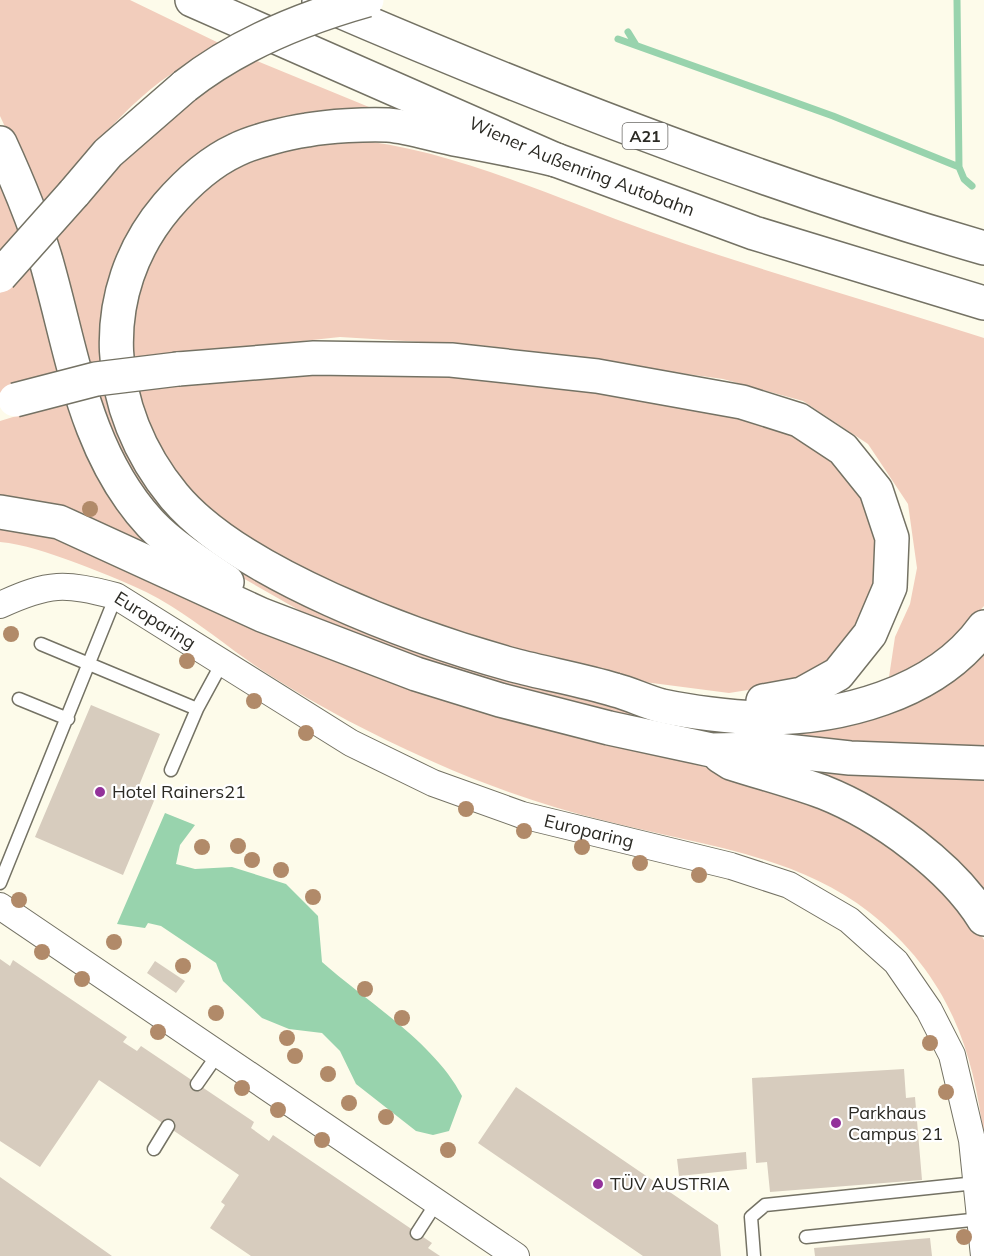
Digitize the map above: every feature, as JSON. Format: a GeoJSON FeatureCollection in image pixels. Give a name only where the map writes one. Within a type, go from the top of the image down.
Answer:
{"type":"FeatureCollection","features":[{"type":"Feature","properties":{"kind":"highway","name":"Wiener Außenring Autobahn"},"geometry":{"type":"LineString","coordinates":[[192,0],[556,160],[754,233],[984,303]]}},
{"type":"Feature","properties":{"kind":"highway","name":"A21"},"geometry":{"type":"LineString","coordinates":[[314,0],[489,76],[634,132],[984,248]]}},
{"type":"Feature","properties":{"kind":"highway"},"geometry":{"type":"LineString","coordinates":[[0,276],[108,153],[185,86],[262,39],[328,11],[367,0]]}},
{"type":"Feature","properties":{"kind":"highway"},"geometry":{"type":"LineString","coordinates":[[556,160],[388,125],[308,129],[237,150],[186,184],[148,229],[122,284],[115,337],[122,399],[145,454],[175,498],[221,538],[286,578],[411,633],[511,664],[616,690],[661,705],[758,718],[823,713],[877,701],[927,678],[973,642],[984,627]]}},
{"type":"Feature","properties":{"kind":"highway"},"geometry":{"type":"LineString","coordinates":[[0,143],[19,184],[45,256],[84,410],[114,473],[152,524],[201,564],[233,586],[337,642]]}},
{"type":"Feature","properties":{"kind":"highway"},"geometry":{"type":"LineString","coordinates":[[8,403],[96,379],[178,369],[314,358],[451,360],[597,376],[742,402],[799,420],[843,449],[876,490],[892,538],[890,587],[870,634],[838,674],[802,694],[760,701],[717,701],[616,690]]}},
{"type":"Feature","properties":{"kind":"highway"},"geometry":{"type":"LineString","coordinates":[[0,512],[59,522],[262,615],[416,674],[500,700],[609,728],[711,750],[768,749],[850,758],[984,763]]}},
{"type":"Feature","properties":{"kind":"highway"},"geometry":{"type":"LineString","coordinates":[[711,750],[731,763],[825,793],[889,827],[938,866],[984,919]]}},
{"type":"Feature","properties":{"kind":"street","name":"Europaring"},"geometry":{"type":"LineString","coordinates":[[0,605],[51,586],[82,588],[116,596],[351,743],[433,783],[522,815],[751,872],[789,885],[849,920],[896,962],[929,1010],[947,1046],[972,1140],[984,1256]]}},
{"type":"Feature","properties":{"kind":"street"},"geometry":{"type":"LineString","coordinates":[[0,906],[516,1256]]}},
{"type":"Feature","properties":{"kind":"lane"},"geometry":{"type":"LineString","coordinates":[[0,883],[116,596]]}},
{"type":"Feature","properties":{"kind":"lane"},"geometry":{"type":"LineString","coordinates":[[41,644],[196,709]]}},
{"type":"Feature","properties":{"kind":"lane"},"geometry":{"type":"LineString","coordinates":[[171,770],[196,709],[222,663]]}},
{"type":"Feature","properties":{"kind":"lane"},"geometry":{"type":"LineString","coordinates":[[19,699],[68,719]]}},
{"type":"Feature","properties":{"kind":"lane"},"geometry":{"type":"LineString","coordinates":[[197,1084],[218,1054]]}},
{"type":"Feature","properties":{"kind":"lane"},"geometry":{"type":"LineString","coordinates":[[154,1149],[168,1126]]}},
{"type":"Feature","properties":{"kind":"lane"},"geometry":{"type":"LineString","coordinates":[[754,1256],[751,1217],[765,1205],[976,1183]]}},
{"type":"Feature","properties":{"kind":"lane"},"geometry":{"type":"LineString","coordinates":[[417,1233],[437,1202]]}},
{"type":"Feature","properties":{"kind":"lane"},"geometry":{"type":"LineString","coordinates":[[806,1237],[981,1219]]}},
{"type":"Feature","properties":{"kind":"shaded area"},"geometry":{"type":"Polygon","coordinates":[[[0,0],[130,0],[225,46],[179,69],[141,97],[86,154],[42,213],[33,187],[0,116],[0,0]]]}},
{"type":"Feature","properties":{"kind":"shaded area"},"geometry":{"type":"Polygon","coordinates":[[[257,61],[386,114],[309,117],[139,224],[108,399],[239,565],[766,725],[984,647],[984,750],[723,734],[623,716],[516,692],[414,658],[304,613],[234,573],[160,514],[122,468],[95,408],[51,236],[158,125],[219,82],[257,61]]]}},
{"type":"Feature","properties":{"kind":"shaded area"},"geometry":{"type":"Polygon","coordinates":[[[348,139],[387,144],[464,164],[692,246],[984,338],[984,606],[938,656],[889,677],[895,637],[910,604],[917,568],[908,504],[868,444],[803,401],[723,379],[488,346],[340,337],[127,360],[128,317],[161,233],[219,175],[272,150],[348,139]]]}},
{"type":"Feature","properties":{"kind":"shaded area"},"geometry":{"type":"Polygon","coordinates":[[[0,168],[25,230],[0,257],[0,168]]]}},
{"type":"Feature","properties":{"kind":"shaded area"},"geometry":{"type":"Polygon","coordinates":[[[34,255],[67,375],[0,393],[0,293],[34,255]]]}},
{"type":"Feature","properties":{"kind":"shaded area"},"geometry":{"type":"Polygon","coordinates":[[[312,371],[448,373],[594,388],[738,413],[792,431],[838,457],[865,491],[880,537],[880,582],[863,626],[833,664],[799,682],[729,693],[629,680],[526,653],[433,624],[293,568],[231,531],[184,491],[152,447],[132,391],[312,371]]]}},
{"type":"Feature","properties":{"kind":"shaded area"},"geometry":{"type":"Polygon","coordinates":[[[72,399],[168,557],[0,503],[0,421],[72,399]]]}},
{"type":"Feature","properties":{"kind":"shaded area"},"geometry":{"type":"Polygon","coordinates":[[[0,524],[55,536],[627,746],[746,778],[856,821],[926,869],[977,928],[984,940],[984,1139],[972,1072],[963,1042],[936,986],[918,960],[896,935],[840,892],[809,877],[743,853],[560,809],[449,769],[308,699],[258,668],[184,614],[147,592],[54,555],[0,542],[0,524]]]}},
{"type":"Feature","properties":{"kind":"shaded area"},"geometry":{"type":"Polygon","coordinates":[[[806,769],[984,776],[984,901],[806,769]]]}},
{"type":"Feature","properties":{"kind":"shaded area"},"geometry":{"type":"Polygon","coordinates":[[[165,813],[195,825],[180,845],[176,864],[195,869],[232,867],[286,884],[318,916],[322,962],[417,1040],[450,1076],[462,1096],[449,1131],[433,1135],[416,1131],[356,1084],[340,1051],[322,1033],[289,1029],[262,1018],[223,981],[216,963],[161,926],[148,923],[145,928],[117,924],[165,813]]]}},
{"type":"Feature","properties":{"kind":"building","name":"Hotel Rainers21"},"geometry":{"type":"Polygon","coordinates":[[[91,705],[160,734],[138,788],[156,796],[123,875],[35,837],[91,705]]]}},
{"type":"Feature","properties":{"kind":"building"},"geometry":{"type":"Polygon","coordinates":[[[0,959],[10,966],[13,960],[127,1037],[123,1042],[137,1051],[141,1046],[254,1122],[251,1128],[269,1141],[273,1135],[432,1243],[428,1248],[440,1256],[251,1256],[210,1228],[225,1205],[221,1202],[239,1175],[99,1080],[40,1167],[0,1141],[0,959]]]}},
{"type":"Feature","properties":{"kind":"building"},"geometry":{"type":"Polygon","coordinates":[[[155,961],[185,981],[176,993],[147,973],[155,961]]]}},
{"type":"Feature","properties":{"kind":"building","name":"Parkhaus Campus 21"},"geometry":{"type":"Polygon","coordinates":[[[904,1069],[906,1098],[915,1097],[922,1180],[770,1192],[767,1162],[756,1163],[752,1078],[904,1069]]]}},
{"type":"Feature","properties":{"kind":"building","name":"TÜV AUSTRIA"},"geometry":{"type":"Polygon","coordinates":[[[516,1087],[718,1225],[721,1256],[643,1256],[478,1143],[516,1087]]]}},
{"type":"Feature","properties":{"kind":"building"},"geometry":{"type":"Polygon","coordinates":[[[746,1152],[747,1169],[679,1176],[677,1159],[746,1152]]]}},
{"type":"Feature","properties":{"kind":"building"},"geometry":{"type":"Polygon","coordinates":[[[0,1177],[112,1256],[0,1256],[0,1177]]]}},
{"type":"Feature","properties":{"kind":"building"},"geometry":{"type":"Polygon","coordinates":[[[930,1238],[932,1256],[815,1256],[814,1248],[930,1238]]]}},
{"type":"Feature","properties":{"kind":"waterway"},"geometry":{"type":"LineString","coordinates":[[957,0],[959,167],[964,179],[972,186]]}},
{"type":"Feature","properties":{"kind":"waterway"},"geometry":{"type":"LineString","coordinates":[[628,32],[636,45]]}},
{"type":"Feature","properties":{"kind":"waterway"},"geometry":{"type":"LineString","coordinates":[[618,39],[833,116],[959,167]]}},
{"type":"Feature","properties":{"kind":"place","name":"Hotel Rainers21"},"geometry":{"type":"Point","coordinates":[100,792]}},
{"type":"Feature","properties":{"kind":"place","name":"Parkhaus Campus 21"},"geometry":{"type":"Point","coordinates":[836,1123]}},
{"type":"Feature","properties":{"kind":"place","name":"TÜV AUSTRIA"},"geometry":{"type":"Point","coordinates":[598,1184]}}]}
